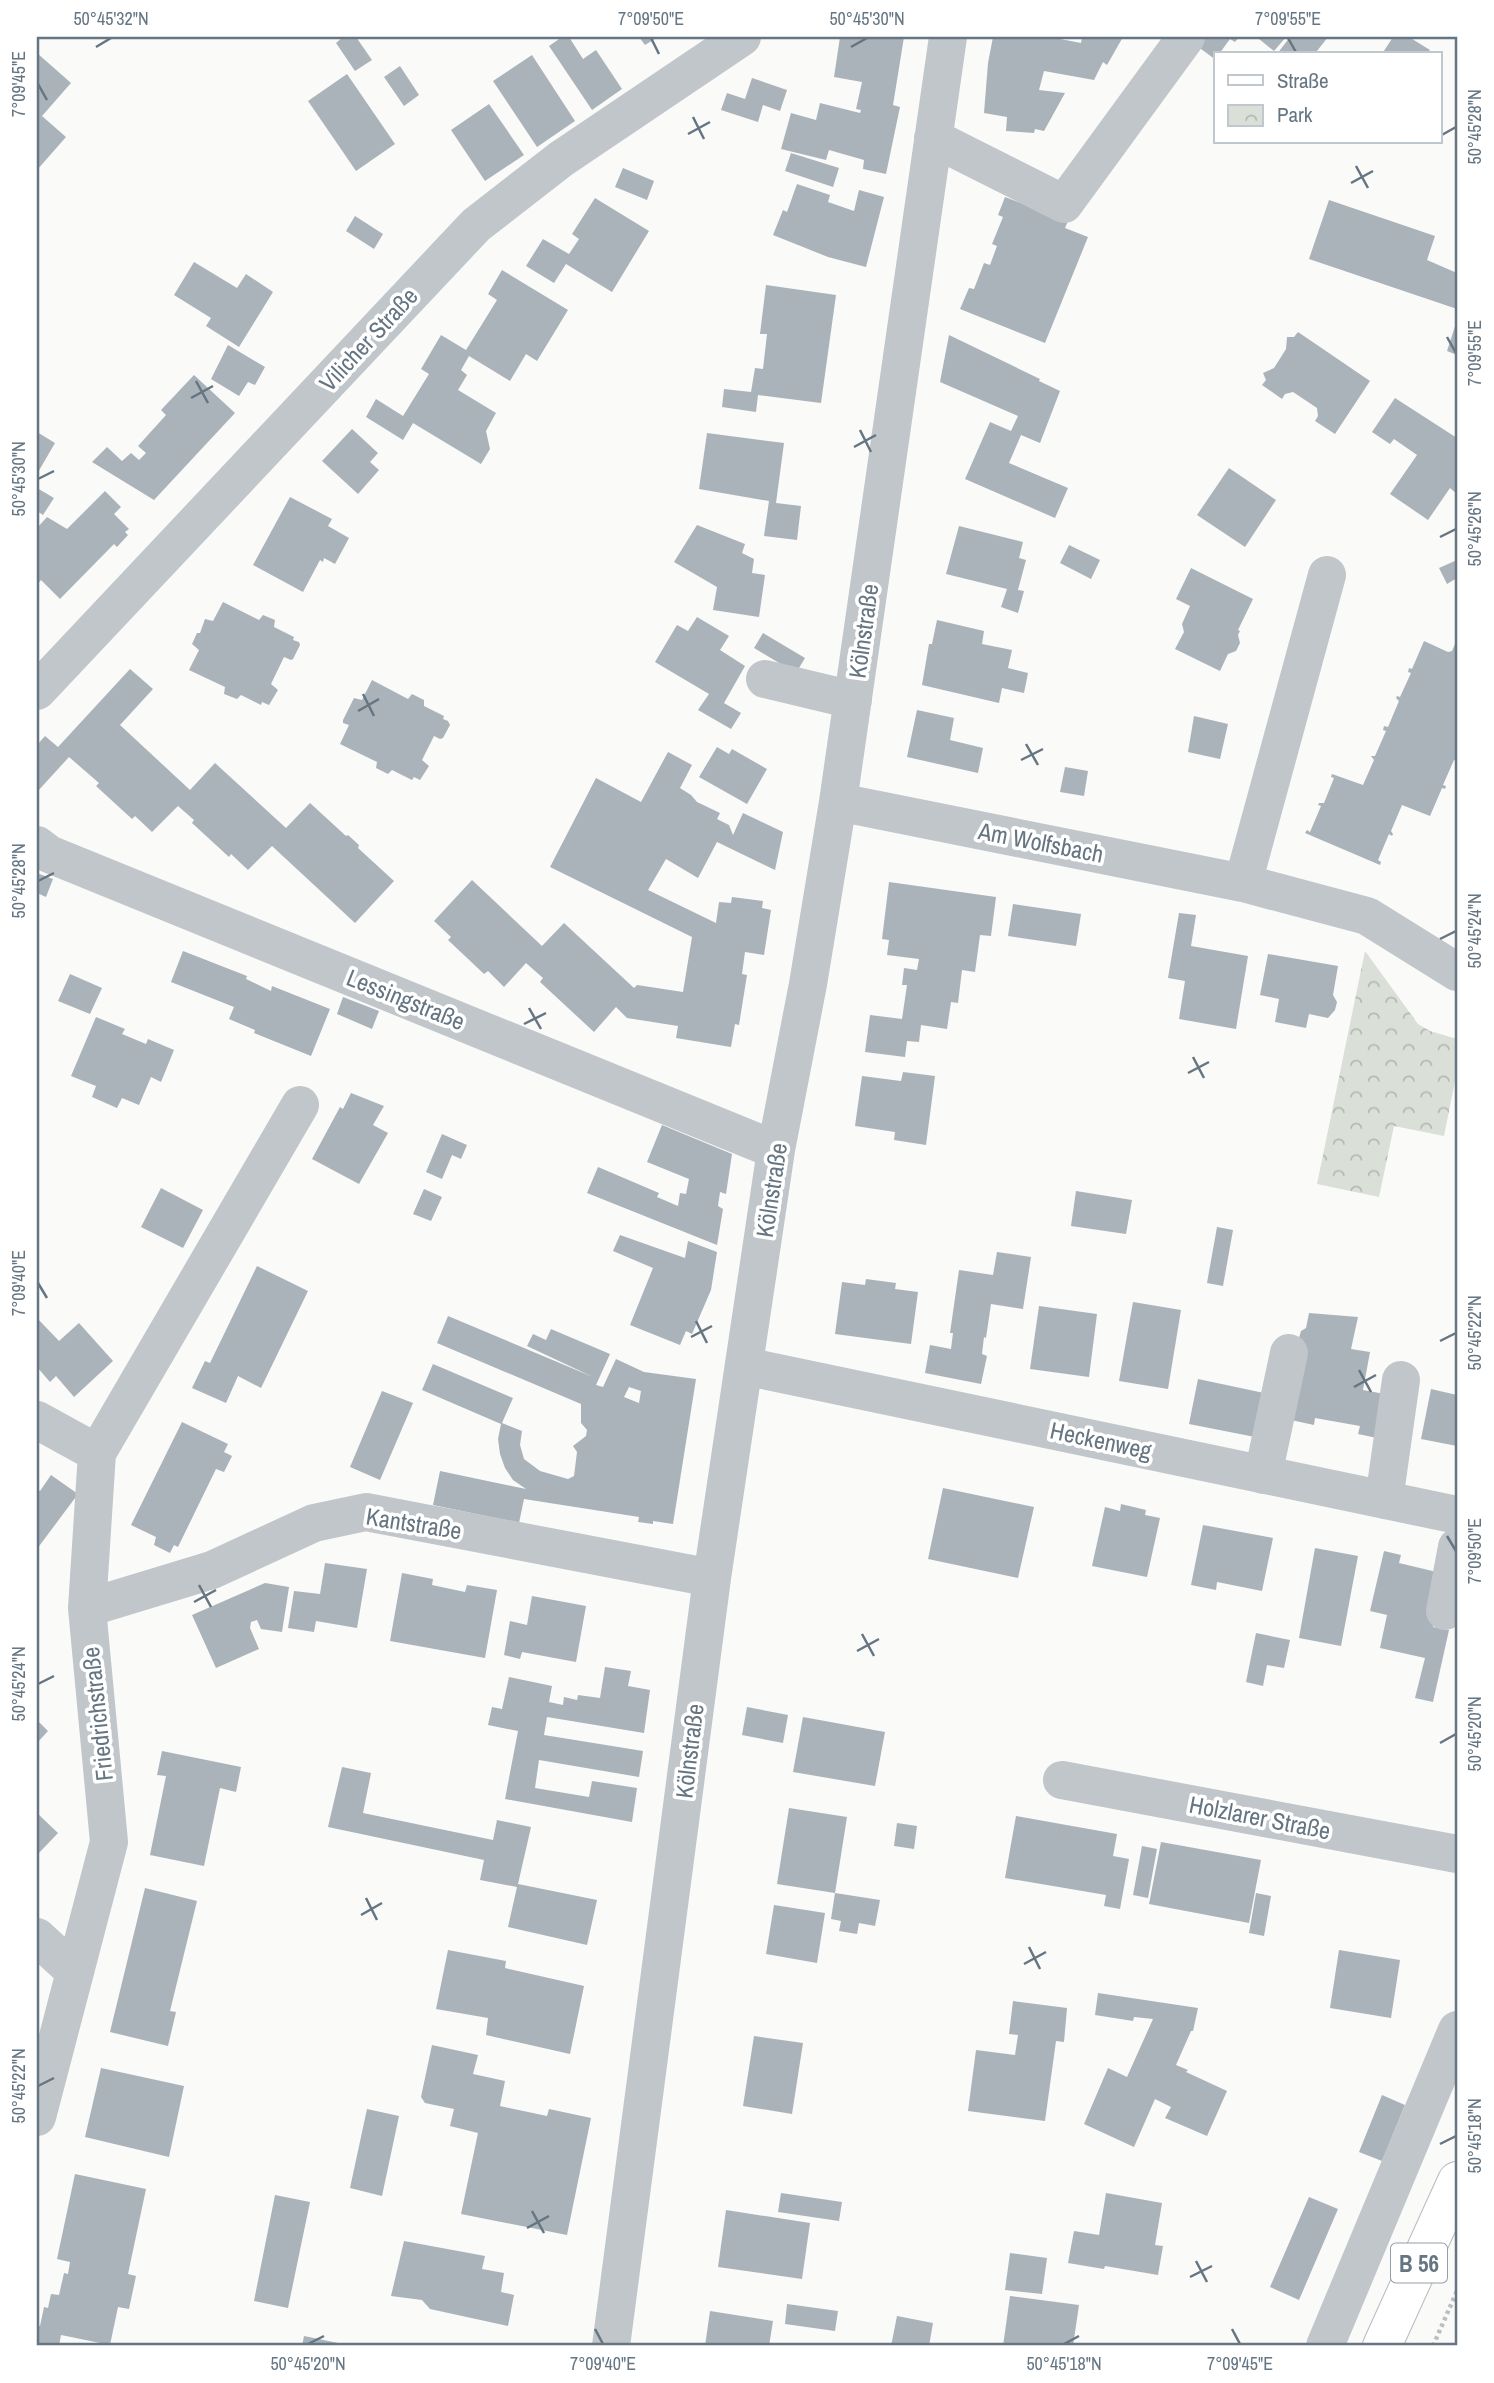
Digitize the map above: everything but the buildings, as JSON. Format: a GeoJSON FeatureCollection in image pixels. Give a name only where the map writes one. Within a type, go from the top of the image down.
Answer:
{"type":"FeatureCollection","features":[{"type":"Feature","properties":{"kind":"main road","name":"B 56"},"geometry":{"type":"LineString","coordinates":[[1382,2346],[1457,2181]]}},
{"type":"Feature","properties":{"kind":"street","name":"Vilicher Straße"},"geometry":{"type":"LineString","coordinates":[[37,691],[476,225],[561,159],[742,37]]}},
{"type":"Feature","properties":{"kind":"street","name":"Kölnstraße"},"geometry":{"type":"LineString","coordinates":[[611,2346],[712,1577],[776,1150],[808,984],[838,802],[948,37]]}},
{"type":"Feature","properties":{"kind":"street"},"geometry":{"type":"LineString","coordinates":[[933,138],[1064,204],[1186,37]]}},
{"type":"Feature","properties":{"kind":"street"},"geometry":{"type":"LineString","coordinates":[[1243,883],[1327,575]]}},
{"type":"Feature","properties":{"kind":"street"},"geometry":{"type":"LineString","coordinates":[[765,679],[853,700]]}},
{"type":"Feature","properties":{"kind":"street","name":"Am Wolfsbach"},"geometry":{"type":"LineString","coordinates":[[838,802],[1243,883],[1367,916],[1457,972]]}},
{"type":"Feature","properties":{"kind":"street","name":"Lessingstraße"},"geometry":{"type":"LineString","coordinates":[[37,845],[49,854],[776,1150]]}},
{"type":"Feature","properties":{"kind":"street","name":"Friedrichstraße"},"geometry":{"type":"LineString","coordinates":[[37,2117],[109,1842],[87,1608],[97,1452],[300,1105]]}},
{"type":"Feature","properties":{"kind":"street"},"geometry":{"type":"LineString","coordinates":[[1264,1475],[1289,1353]]}},
{"type":"Feature","properties":{"kind":"street","name":"Heckenweg"},"geometry":{"type":"LineString","coordinates":[[744,1366],[1457,1515]]}},
{"type":"Feature","properties":{"kind":"street"},"geometry":{"type":"LineString","coordinates":[[1384,1500],[1401,1380]]}},
{"type":"Feature","properties":{"kind":"street"},"geometry":{"type":"LineString","coordinates":[[37,1420],[97,1452]]}},
{"type":"Feature","properties":{"kind":"street","name":"Kantstraße"},"geometry":{"type":"LineString","coordinates":[[87,1608],[212,1570],[314,1522],[366,1512],[712,1577]]}},
{"type":"Feature","properties":{"kind":"street"},"geometry":{"type":"LineString","coordinates":[[1445,1611],[1457,1547]]}},
{"type":"Feature","properties":{"kind":"street","name":"Holzlarer Straße"},"geometry":{"type":"LineString","coordinates":[[1062,1780],[1457,1854]]}},
{"type":"Feature","properties":{"kind":"street"},"geometry":{"type":"LineString","coordinates":[[37,1937],[74,1971]]}},
{"type":"Feature","properties":{"kind":"street"},"geometry":{"type":"LineString","coordinates":[[1325,2346],[1457,2030]]}},
{"type":"Feature","properties":{"kind":"path"},"geometry":{"type":"LineString","coordinates":[[1433,2346],[1457,2291]]}},
{"type":"Feature","properties":{"kind":"green space"},"geometry":{"type":"Polygon","coordinates":[[[1365,951],[1418,1024],[1430,1031],[1457,1039],[1457,1071],[1444,1136],[1394,1126],[1379,1197],[1317,1184],[1365,951]]]}}]}
